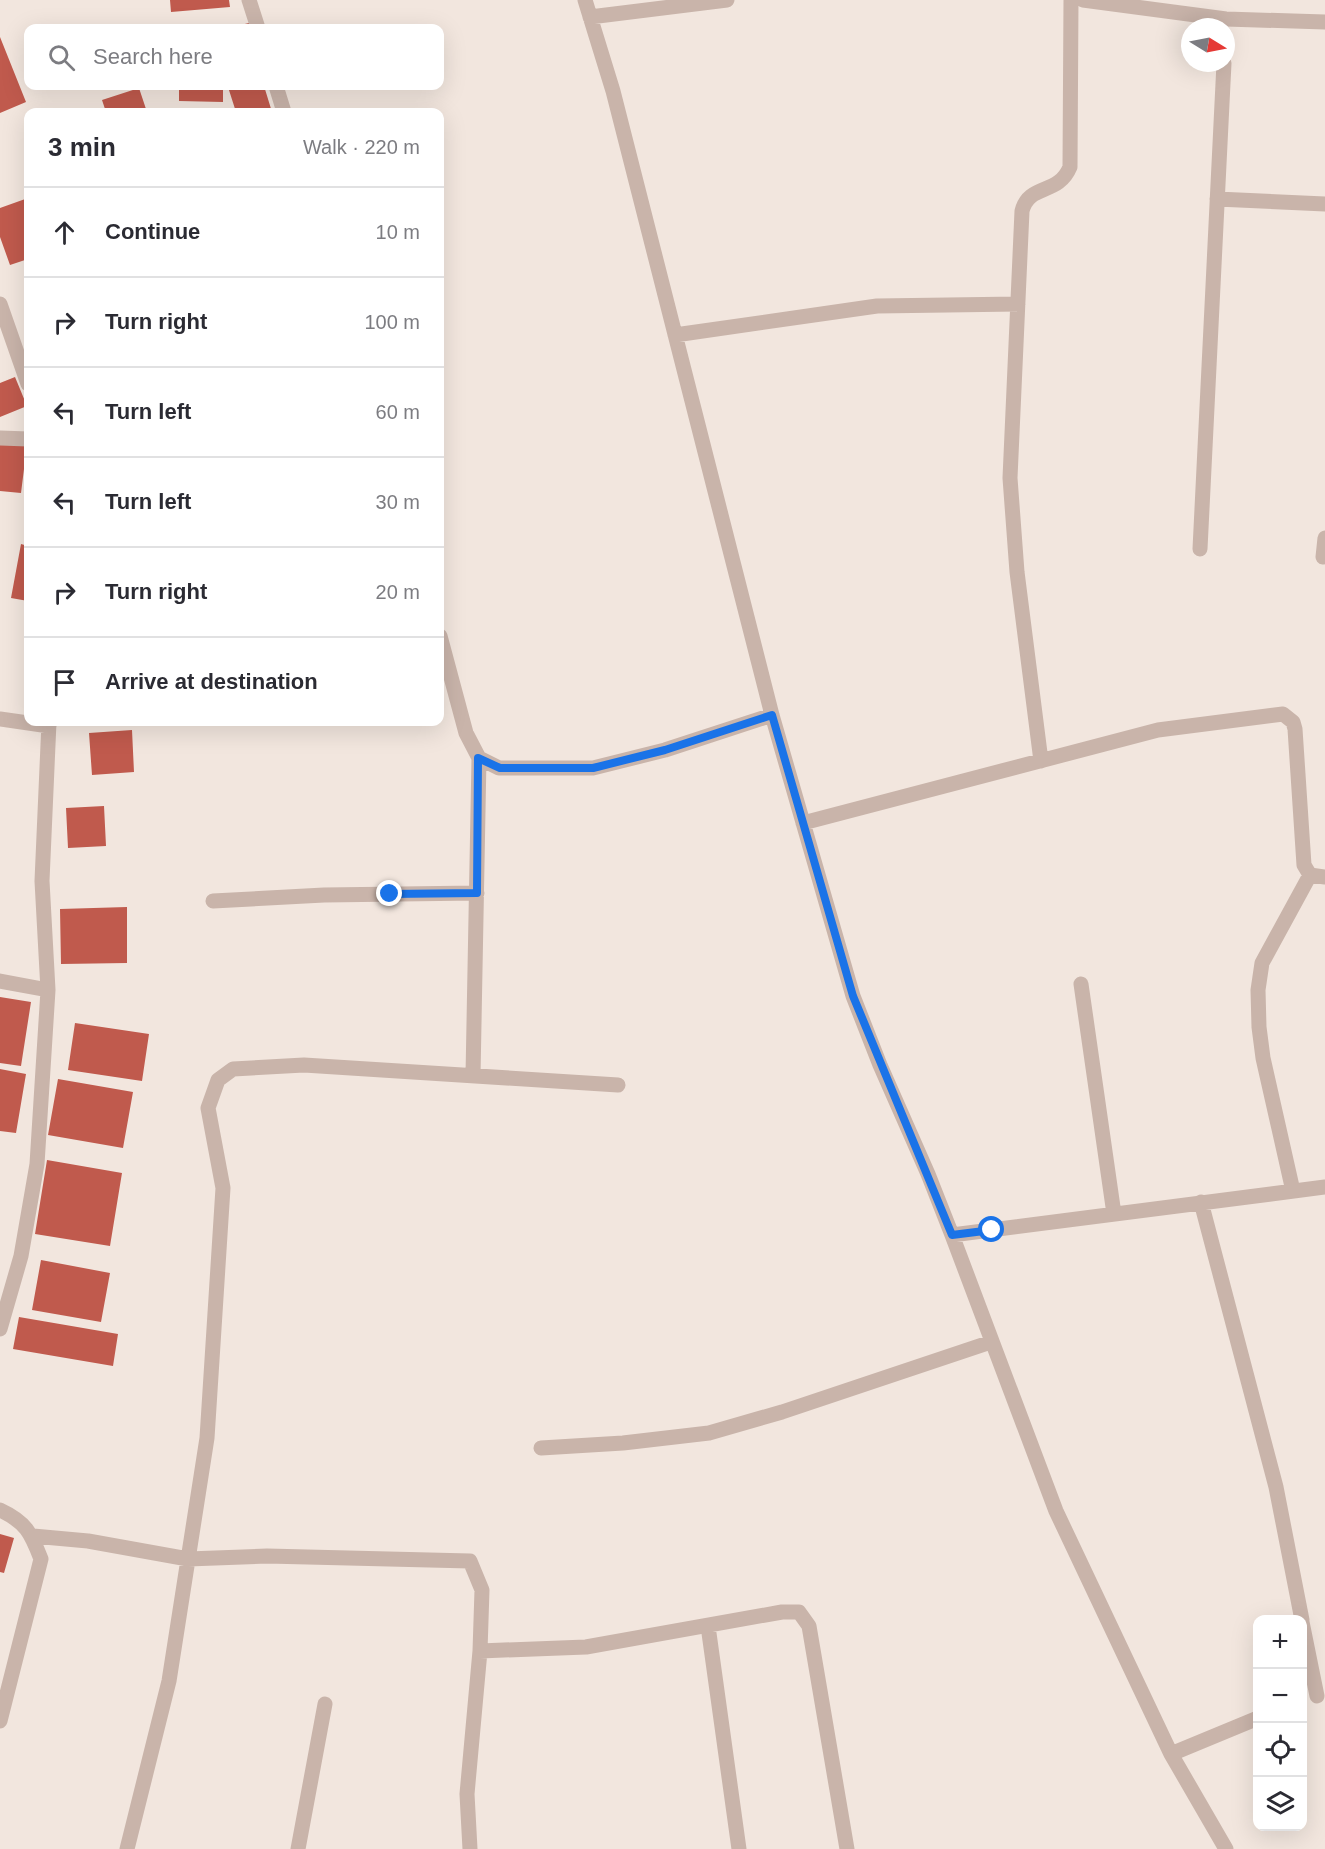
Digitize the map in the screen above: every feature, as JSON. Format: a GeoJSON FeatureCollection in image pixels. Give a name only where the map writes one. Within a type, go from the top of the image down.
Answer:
{"type":"FeatureCollection","features":[{"type":"Feature","properties":{"kind":"street"},"geometry":{"type":"LineString","coordinates":[[249,0],[257,24]]}},
{"type":"Feature","properties":{"kind":"street"},"geometry":{"type":"LineString","coordinates":[[585,0],[613,91],[772,715],[853,996],[952,1235],[1056,1511],[1171,1754],[1226,1849]]}},
{"type":"Feature","properties":{"kind":"street"},"geometry":{"type":"LineString","coordinates":[[590,17],[727,0]]}},
{"type":"Feature","properties":{"kind":"street"},"geometry":{"type":"LineString","coordinates":[[1041,761],[1017,572],[1010,478],[1022,211],[1024,202],[1029,196],[1057,185],[1067,175],[1070,167],[1071,0]]}},
{"type":"Feature","properties":{"kind":"street"},"geometry":{"type":"LineString","coordinates":[[1083,0],[1129,3],[1202,18]]}},
{"type":"Feature","properties":{"kind":"street"},"geometry":{"type":"LineString","coordinates":[[1235,23],[1325,22]]}},
{"type":"Feature","properties":{"kind":"street"},"geometry":{"type":"LineString","coordinates":[[1200,549],[1224,72]]}},
{"type":"Feature","properties":{"kind":"street"},"geometry":{"type":"LineString","coordinates":[[277,90],[283,108]]}},
{"type":"Feature","properties":{"kind":"street"},"geometry":{"type":"LineString","coordinates":[[1217,199],[1325,204]]}},
{"type":"Feature","properties":{"kind":"street"},"geometry":{"type":"LineString","coordinates":[[0,304],[24,373]]}},
{"type":"Feature","properties":{"kind":"street"},"geometry":{"type":"LineString","coordinates":[[675,335],[877,306],[1018,304]]}},
{"type":"Feature","properties":{"kind":"street"},"geometry":{"type":"LineString","coordinates":[[0,438],[24,439]]}},
{"type":"Feature","properties":{"kind":"street"},"geometry":{"type":"LineString","coordinates":[[1323,557],[1325,538]]}},
{"type":"Feature","properties":{"kind":"street"},"geometry":{"type":"LineString","coordinates":[[444,651],[466,733],[478,758],[473,1076]]}},
{"type":"Feature","properties":{"kind":"street"},"geometry":{"type":"LineString","coordinates":[[803,823],[1158,730],[1283,714],[1289,717],[1295,729],[1304,865],[1318,876],[1262,963],[1258,990],[1263,1059],[1293,1191]]}},
{"type":"Feature","properties":{"kind":"street"},"geometry":{"type":"LineString","coordinates":[[478,758],[500,768],[593,768],[665,750],[772,715]]}},
{"type":"Feature","properties":{"kind":"street"},"geometry":{"type":"LineString","coordinates":[[0,719],[24,721]]}},
{"type":"Feature","properties":{"kind":"street"},"geometry":{"type":"LineString","coordinates":[[0,1329],[21,1256],[37,1164],[48,990],[42,881],[49,726]]}},
{"type":"Feature","properties":{"kind":"street"},"geometry":{"type":"LineString","coordinates":[[213,901],[324,895],[477,893]]}},
{"type":"Feature","properties":{"kind":"street"},"geometry":{"type":"LineString","coordinates":[[0,981],[48,990]]}},
{"type":"Feature","properties":{"kind":"street"},"geometry":{"type":"LineString","coordinates":[[1081,984],[1114,1214]]}},
{"type":"Feature","properties":{"kind":"street"},"geometry":{"type":"LineString","coordinates":[[127,1849],[169,1681],[207,1438],[223,1188],[208,1108],[218,1080],[233,1069],[304,1065],[618,1085]]}},
{"type":"Feature","properties":{"kind":"street"},"geometry":{"type":"LineString","coordinates":[[952,1235],[1325,1187]]}},
{"type":"Feature","properties":{"kind":"street"},"geometry":{"type":"LineString","coordinates":[[1202,1202],[1276,1487],[1301,1615]]}},
{"type":"Feature","properties":{"kind":"street"},"geometry":{"type":"LineString","coordinates":[[541,1448],[623,1443],[709,1433],[782,1412],[991,1342]]}},
{"type":"Feature","properties":{"kind":"street"},"geometry":{"type":"LineString","coordinates":[[0,1510],[23,1523],[33,1536],[41,1558],[0,1721]]}},
{"type":"Feature","properties":{"kind":"street"},"geometry":{"type":"LineString","coordinates":[[33,1536],[88,1541],[188,1560],[267,1556],[470,1561],[482,1590],[480,1651],[467,1794],[470,1849]]}},
{"type":"Feature","properties":{"kind":"street"},"geometry":{"type":"LineString","coordinates":[[480,1651],[586,1647],[799,1612],[809,1626],[847,1849]]}},
{"type":"Feature","properties":{"kind":"street"},"geometry":{"type":"LineString","coordinates":[[708,1626],[739,1849]]}},
{"type":"Feature","properties":{"kind":"street"},"geometry":{"type":"LineString","coordinates":[[1307,1650],[1315,1697]]}},
{"type":"Feature","properties":{"kind":"street"},"geometry":{"type":"LineString","coordinates":[[298,1849],[325,1704]]}},
{"type":"Feature","properties":{"kind":"street"},"geometry":{"type":"LineString","coordinates":[[1171,1754],[1253,1720]]}},
{"type":"Feature","properties":{"kind":"building"},"geometry":{"type":"Polygon","coordinates":[[[170,0],[229,0],[230,7],[171,12],[170,0]]]}},
{"type":"Feature","properties":{"kind":"building"},"geometry":{"type":"Polygon","coordinates":[[[0,37],[26,102],[0,113],[0,37]]]}},
{"type":"Feature","properties":{"kind":"building"},"geometry":{"type":"Polygon","coordinates":[[[140,90],[146,108],[105,108],[102,100],[140,90]]]}},
{"type":"Feature","properties":{"kind":"building"},"geometry":{"type":"Polygon","coordinates":[[[179,90],[223,90],[223,102],[179,101],[179,90]]]}},
{"type":"Feature","properties":{"kind":"building"},"geometry":{"type":"Polygon","coordinates":[[[229,90],[265,90],[271,108],[235,108],[229,90]]]}},
{"type":"Feature","properties":{"kind":"building"},"geometry":{"type":"Polygon","coordinates":[[[24,199],[24,260],[10,265],[0,237],[0,208],[24,199]]]}},
{"type":"Feature","properties":{"kind":"building"},"geometry":{"type":"Polygon","coordinates":[[[15,377],[24,399],[24,407],[0,417],[0,383],[15,377]]]}},
{"type":"Feature","properties":{"kind":"building"},"geometry":{"type":"Polygon","coordinates":[[[0,442],[24,445],[21,493],[0,491],[0,442]]]}},
{"type":"Feature","properties":{"kind":"building"},"geometry":{"type":"Polygon","coordinates":[[[21,544],[24,545],[24,600],[11,598],[21,544]]]}},
{"type":"Feature","properties":{"kind":"building"},"geometry":{"type":"Polygon","coordinates":[[[132,730],[134,772],[92,775],[89,733],[132,730]]]}},
{"type":"Feature","properties":{"kind":"building"},"geometry":{"type":"Polygon","coordinates":[[[104,806],[106,846],[68,848],[66,808],[104,806]]]}},
{"type":"Feature","properties":{"kind":"building"},"geometry":{"type":"Polygon","coordinates":[[[127,907],[127,963],[61,964],[60,909],[127,907]]]}},
{"type":"Feature","properties":{"kind":"building"},"geometry":{"type":"Polygon","coordinates":[[[0,997],[31,1002],[21,1066],[0,1063],[0,997]]]}},
{"type":"Feature","properties":{"kind":"building"},"geometry":{"type":"Polygon","coordinates":[[[75,1023],[149,1034],[142,1081],[68,1070],[75,1023]]]}},
{"type":"Feature","properties":{"kind":"building"},"geometry":{"type":"Polygon","coordinates":[[[0,1069],[26,1074],[16,1133],[0,1131],[0,1069]]]}},
{"type":"Feature","properties":{"kind":"building"},"geometry":{"type":"Polygon","coordinates":[[[58,1079],[133,1092],[123,1148],[48,1135],[58,1079]]]}},
{"type":"Feature","properties":{"kind":"building"},"geometry":{"type":"Polygon","coordinates":[[[47,1160],[122,1173],[110,1246],[35,1234],[47,1160]]]}},
{"type":"Feature","properties":{"kind":"building"},"geometry":{"type":"Polygon","coordinates":[[[41,1260],[110,1273],[101,1322],[32,1310],[41,1260]]]}},
{"type":"Feature","properties":{"kind":"building"},"geometry":{"type":"Polygon","coordinates":[[[19,1317],[118,1334],[113,1366],[13,1349],[19,1317]]]}},
{"type":"Feature","properties":{"kind":"building"},"geometry":{"type":"Polygon","coordinates":[[[0,1534],[14,1538],[4,1573],[0,1572],[0,1534]]]}},
{"type":"Feature","properties":{"kind":"route"},"geometry":{"type":"LineString","coordinates":[[390,894],[477,893],[478,758],[500,768],[537,770],[593,768],[665,750],[772,715],[853,996],[952,1235],[992,1230]]}}]}
